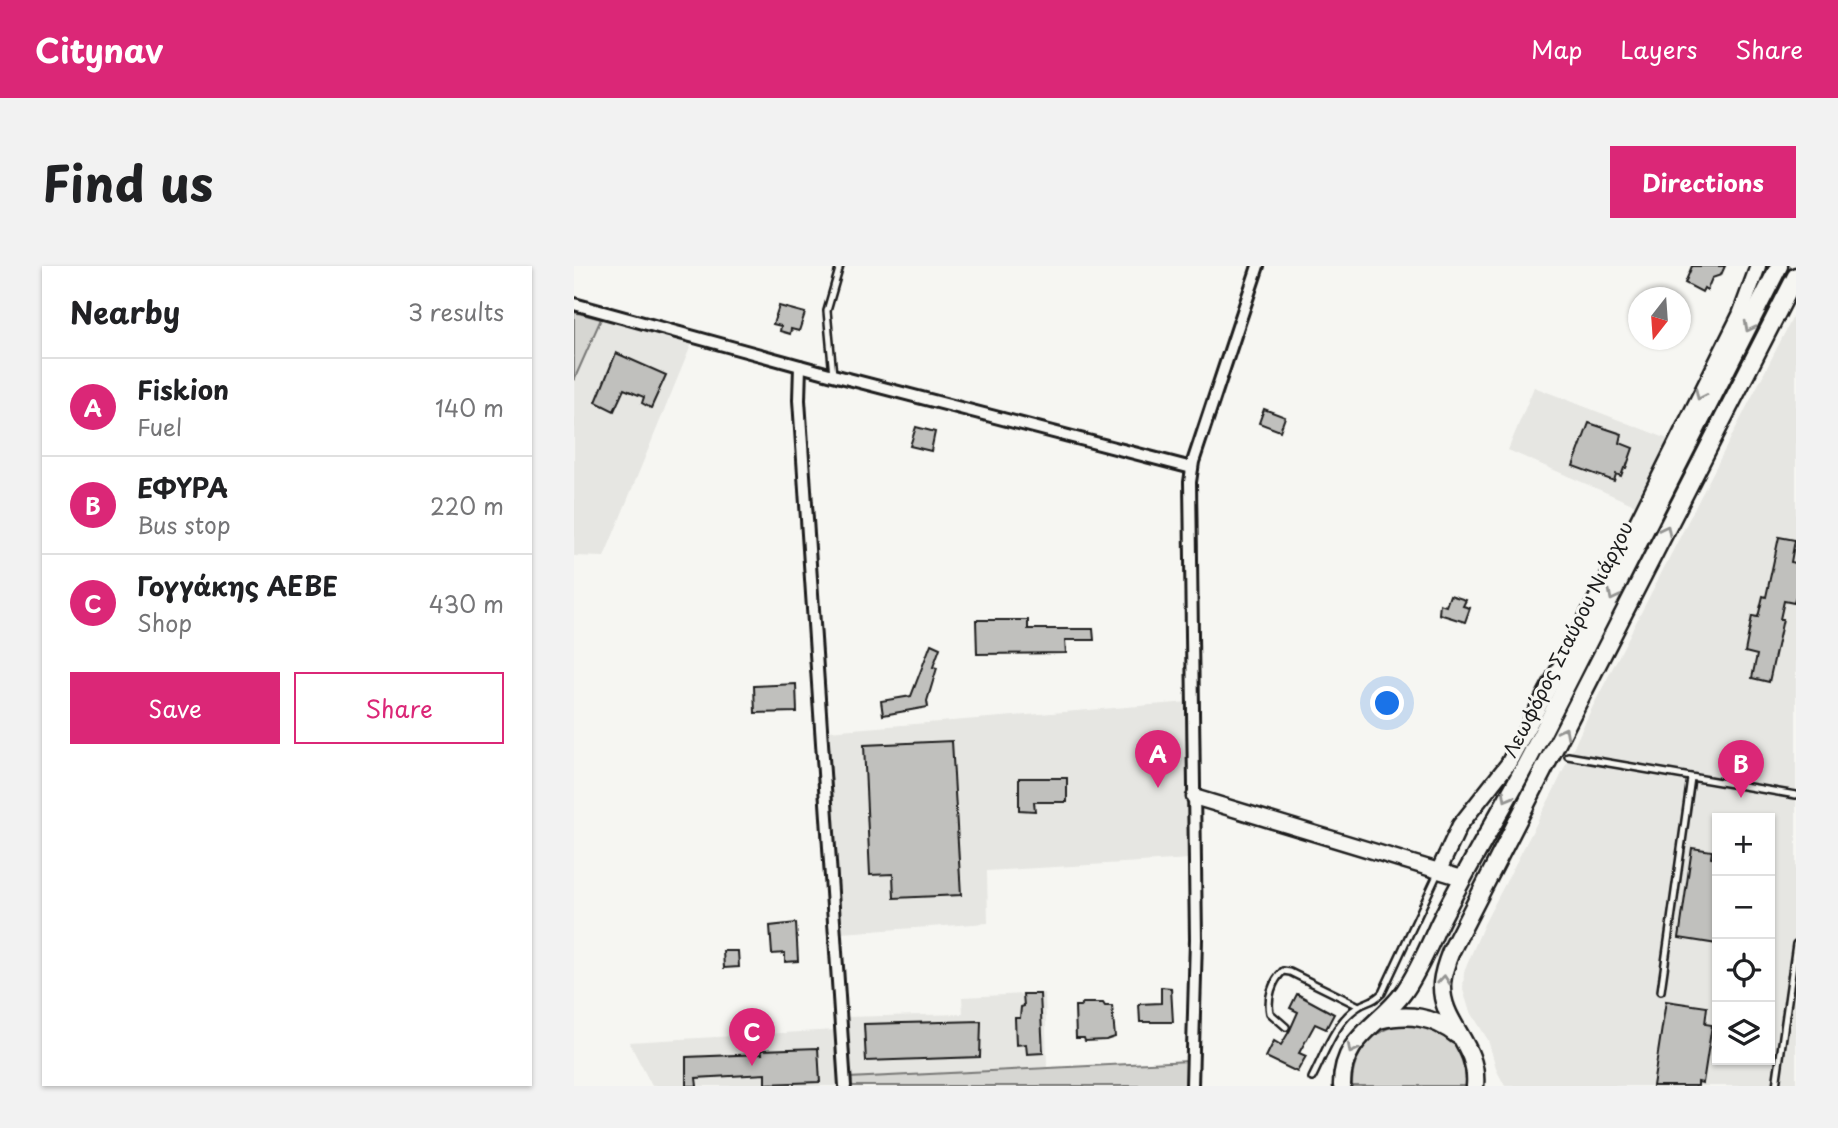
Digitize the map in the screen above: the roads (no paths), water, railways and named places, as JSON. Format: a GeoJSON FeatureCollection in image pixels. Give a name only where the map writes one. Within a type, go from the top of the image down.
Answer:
{"type":"FeatureCollection","features":[{"type":"Feature","properties":{"kind":"main road","name":"Λεωφόρος Σταύρου Νιάρχου"},"geometry":{"type":"LineString","coordinates":[[1342,1086],[1344,1068],[1353,1045],[1398,999],[1415,974],[1462,878],[1542,733],[1779,266]]}},
{"type":"Feature","properties":{"kind":"main road","name":"Λεωφόρος Σταύρου Νιάρχου"},"geometry":{"type":"LineString","coordinates":[[1478,1083],[1472,1055],[1447,1012],[1443,978],[1451,951],[1796,276]]}},
{"type":"Feature","properties":{"kind":"main road"},"geometry":{"type":"LineString","coordinates":[[1377,1021],[1393,1017],[1423,1017],[1437,1022],[1465,1042]]}},
{"type":"Feature","properties":{"kind":"street"},"geometry":{"type":"LineString","coordinates":[[1192,1086],[1196,939],[1189,521],[1192,468],[1258,266]]}},
{"type":"Feature","properties":{"kind":"street"},"geometry":{"type":"LineString","coordinates":[[1439,870],[1460,825],[1508,764],[1634,528],[1740,315],[1758,266]]}},
{"type":"Feature","properties":{"kind":"street"},"geometry":{"type":"LineString","coordinates":[[574,304],[833,375],[1192,468]]}},
{"type":"Feature","properties":{"kind":"street"},"geometry":{"type":"LineString","coordinates":[[800,366],[799,400],[845,1086]]}},
{"type":"Feature","properties":{"kind":"street"},"geometry":{"type":"LineString","coordinates":[[1194,797],[1462,878]]}},
{"type":"Feature","properties":{"kind":"lane"},"geometry":{"type":"LineString","coordinates":[[833,375],[827,311],[840,266]]}},
{"type":"Feature","properties":{"kind":"lane"},"geometry":{"type":"LineString","coordinates":[[1568,757],[1796,795]]}},
{"type":"Feature","properties":{"kind":"lane"},"geometry":{"type":"LineString","coordinates":[[1661,990],[1691,778]]}},
{"type":"Feature","properties":{"kind":"lane"},"geometry":{"type":"LineString","coordinates":[[1312,1078],[1342,1023],[1359,1006],[1373,1002],[1382,993],[1439,870]]}},
{"type":"Feature","properties":{"kind":"lane"},"geometry":{"type":"LineString","coordinates":[[1776,1086],[1796,944]]}},
{"type":"Feature","properties":{"kind":"lane"},"geometry":{"type":"LineString","coordinates":[[1286,1027],[1270,1013],[1268,1001],[1277,977],[1283,971],[1359,1006]]}},
{"type":"Feature","properties":{"kind":"place","name":"Fiskion"},"geometry":{"type":"Point","coordinates":[1158,788]}},
{"type":"Feature","properties":{"kind":"place","name":"ΕΦΥΡΑ"},"geometry":{"type":"Point","coordinates":[1741,798]}},
{"type":"Feature","properties":{"kind":"place","name":"Γογγάκης ΑΕΒΕ"},"geometry":{"type":"Point","coordinates":[752,1066]}}]}
